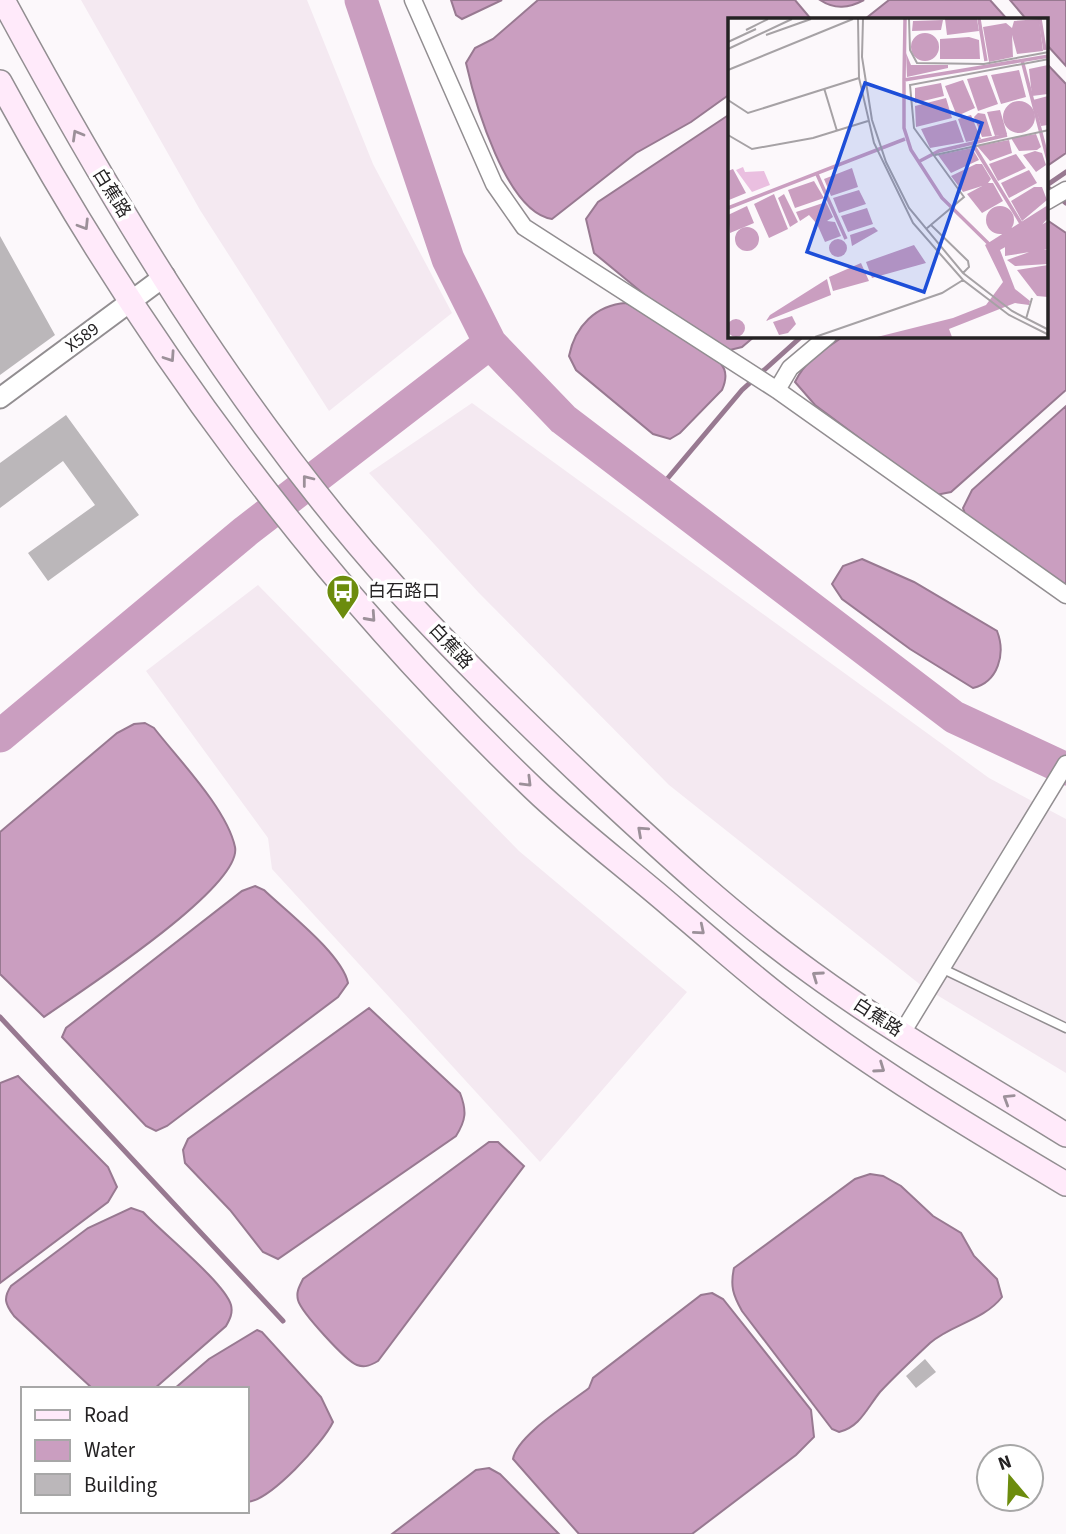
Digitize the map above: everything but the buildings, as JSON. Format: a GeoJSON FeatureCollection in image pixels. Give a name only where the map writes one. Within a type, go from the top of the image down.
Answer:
{"type":"FeatureCollection","features":[{"type":"Feature","properties":{"kind":"main road","name":"白蕉路"},"geometry":{"type":"LineString","coordinates":[[3,0],[76,135],[164,276],[273,437],[393,585],[506,704],[708,892],[811,973],[1066,1135]]}},
{"type":"Feature","properties":{"kind":"main road"},"geometry":{"type":"LineString","coordinates":[[0,82],[36,149],[241,462],[309,547],[448,703],[537,792],[764,984],[944,1112],[1066,1184]]}},
{"type":"Feature","properties":{"kind":"street"},"geometry":{"type":"LineString","coordinates":[[413,0],[494,184],[524,228],[771,386],[1066,595]]}},
{"type":"Feature","properties":{"kind":"street"},"geometry":{"type":"LineString","coordinates":[[1048,200],[1066,190]]}},
{"type":"Feature","properties":{"kind":"street","name":"X589"},"geometry":{"type":"LineString","coordinates":[[0,398],[164,276]]}},
{"type":"Feature","properties":{"kind":"street"},"geometry":{"type":"LineString","coordinates":[[771,386],[826,338]]}},
{"type":"Feature","properties":{"kind":"street"},"geometry":{"type":"LineString","coordinates":[[902,1033],[1066,764]]}},
{"type":"Feature","properties":{"kind":"lane"},"geometry":{"type":"LineString","coordinates":[[941,968],[1066,1028]]}},
{"type":"Feature","properties":{"kind":"shaded area"},"geometry":{"type":"Polygon","coordinates":[[[81,0],[307,0],[373,164],[452,313],[329,411],[200,210],[81,0]]]}},
{"type":"Feature","properties":{"kind":"shaded area"},"geometry":{"type":"Polygon","coordinates":[[[472,403],[989,778],[1066,819],[1066,1073],[922,986],[669,785],[479,593],[369,473],[472,403]]]}},
{"type":"Feature","properties":{"kind":"shaded area"},"geometry":{"type":"Polygon","coordinates":[[[258,585],[519,851],[687,992],[540,1162],[272,869],[268,838],[146,671],[258,585]]]}},
{"type":"Feature","properties":{"kind":"water"},"geometry":{"type":"Polygon","coordinates":[[[451,0],[502,0],[462,19],[456,15],[451,0]]]}},
{"type":"Feature","properties":{"kind":"water"},"geometry":{"type":"Polygon","coordinates":[[[538,0],[795,0],[810,18],[728,18],[728,95],[691,122],[636,153],[552,219],[535,212],[520,197],[507,177],[485,128],[466,63],[475,48],[493,39],[538,0]]]}},
{"type":"Feature","properties":{"kind":"water"},"geometry":{"type":"Polygon","coordinates":[[[820,0],[864,0],[842,7],[820,0]]]}},
{"type":"Feature","properties":{"kind":"water"},"geometry":{"type":"Polygon","coordinates":[[[889,0],[990,0],[1006,18],[866,18],[889,0]]]}},
{"type":"Feature","properties":{"kind":"water"},"geometry":{"type":"Polygon","coordinates":[[[1010,0],[1066,0],[1066,66],[1048,46],[1048,18],[1025,18],[1010,0]]]}},
{"type":"Feature","properties":{"kind":"water"},"geometry":{"type":"Polygon","coordinates":[[[1048,65],[1066,84],[1066,153],[1048,165],[1048,65]]]}},
{"type":"Feature","properties":{"kind":"water"},"geometry":{"type":"Polygon","coordinates":[[[728,115],[728,338],[753,338],[742,347],[726,351],[645,295],[594,253],[586,219],[598,202],[728,115]]]}},
{"type":"Feature","properties":{"kind":"water"},"geometry":{"type":"Polygon","coordinates":[[[1048,221],[1066,233],[1066,390],[951,492],[936,495],[815,405],[795,382],[810,361],[841,338],[1048,338],[1048,221]]]}},
{"type":"Feature","properties":{"kind":"water"},"geometry":{"type":"Polygon","coordinates":[[[626,303],[691,340],[715,357],[725,370],[722,390],[680,433],[670,439],[653,434],[576,370],[569,356],[576,335],[588,319],[605,308],[626,303]]]}},
{"type":"Feature","properties":{"kind":"water"},"geometry":{"type":"Polygon","coordinates":[[[1066,406],[1066,588],[966,517],[963,508],[972,490],[1066,406]]]}},
{"type":"Feature","properties":{"kind":"water"},"geometry":{"type":"Polygon","coordinates":[[[862,559],[914,582],[997,631],[1000,658],[989,680],[973,688],[910,649],[842,599],[832,584],[843,566],[862,559]]]}},
{"type":"Feature","properties":{"kind":"water"},"geometry":{"type":"Polygon","coordinates":[[[145,723],[154,728],[188,769],[222,817],[235,847],[230,865],[213,887],[187,912],[44,1017],[0,974],[0,832],[117,733],[134,724],[145,723]]]}},
{"type":"Feature","properties":{"kind":"water"},"geometry":{"type":"Polygon","coordinates":[[[255,886],[264,890],[325,947],[336,959],[348,983],[338,997],[167,1126],[156,1131],[146,1126],[62,1037],[66,1028],[242,891],[255,886]]]}},
{"type":"Feature","properties":{"kind":"water"},"geometry":{"type":"Polygon","coordinates":[[[369,1008],[460,1093],[464,1105],[462,1125],[456,1136],[278,1259],[263,1252],[230,1210],[185,1163],[183,1150],[188,1139],[369,1008]]]}},
{"type":"Feature","properties":{"kind":"water"},"geometry":{"type":"Polygon","coordinates":[[[18,1076],[108,1167],[117,1187],[108,1202],[0,1283],[0,1083],[18,1076]]]}},
{"type":"Feature","properties":{"kind":"water"},"geometry":{"type":"Polygon","coordinates":[[[489,1142],[498,1142],[524,1166],[378,1361],[368,1366],[351,1362],[315,1325],[301,1306],[297,1294],[303,1279],[489,1142]]]}},
{"type":"Feature","properties":{"kind":"water"},"geometry":{"type":"Polygon","coordinates":[[[870,1174],[883,1176],[901,1186],[933,1216],[961,1233],[974,1256],[997,1279],[1002,1297],[986,1312],[930,1343],[880,1392],[858,1421],[839,1432],[832,1429],[742,1311],[736,1300],[732,1280],[734,1268],[855,1179],[870,1174]]]}},
{"type":"Feature","properties":{"kind":"water"},"geometry":{"type":"Polygon","coordinates":[[[131,1208],[143,1212],[205,1271],[226,1295],[231,1305],[226,1326],[156,1387],[91,1387],[14,1316],[7,1304],[6,1298],[11,1286],[88,1228],[131,1208]]]}},
{"type":"Feature","properties":{"kind":"water"},"geometry":{"type":"Polygon","coordinates":[[[712,1293],[723,1299],[811,1410],[814,1437],[796,1455],[692,1534],[579,1534],[513,1459],[517,1450],[534,1430],[589,1388],[593,1378],[701,1295],[712,1293]]]}},
{"type":"Feature","properties":{"kind":"water"},"geometry":{"type":"Polygon","coordinates":[[[257,1330],[262,1332],[321,1397],[333,1422],[295,1470],[257,1499],[248,1502],[248,1387],[176,1387],[209,1359],[257,1330]]]}},
{"type":"Feature","properties":{"kind":"water"},"geometry":{"type":"Polygon","coordinates":[[[489,1468],[500,1474],[559,1534],[392,1534],[476,1470],[489,1468]]]}},
{"type":"Feature","properties":{"kind":"waterway"},"geometry":{"type":"LineString","coordinates":[[361,0],[448,259],[490,343],[563,419],[954,717],[1066,769]]}},
{"type":"Feature","properties":{"kind":"waterway"},"geometry":{"type":"LineString","coordinates":[[1048,184],[1066,172]]}},
{"type":"Feature","properties":{"kind":"waterway"},"geometry":{"type":"LineString","coordinates":[[1048,188],[1066,203]]}},
{"type":"Feature","properties":{"kind":"waterway"},"geometry":{"type":"LineString","coordinates":[[657,491],[742,390],[800,338]]}},
{"type":"Feature","properties":{"kind":"waterway"},"geometry":{"type":"LineString","coordinates":[[0,736],[246,531],[490,343]]}},
{"type":"Feature","properties":{"kind":"waterway"},"geometry":{"type":"LineString","coordinates":[[0,1017],[283,1321]]}},
{"type":"Feature","properties":{"kind":"place","name":"白石路口"},"geometry":{"type":"Point","coordinates":[343,621]}}]}
